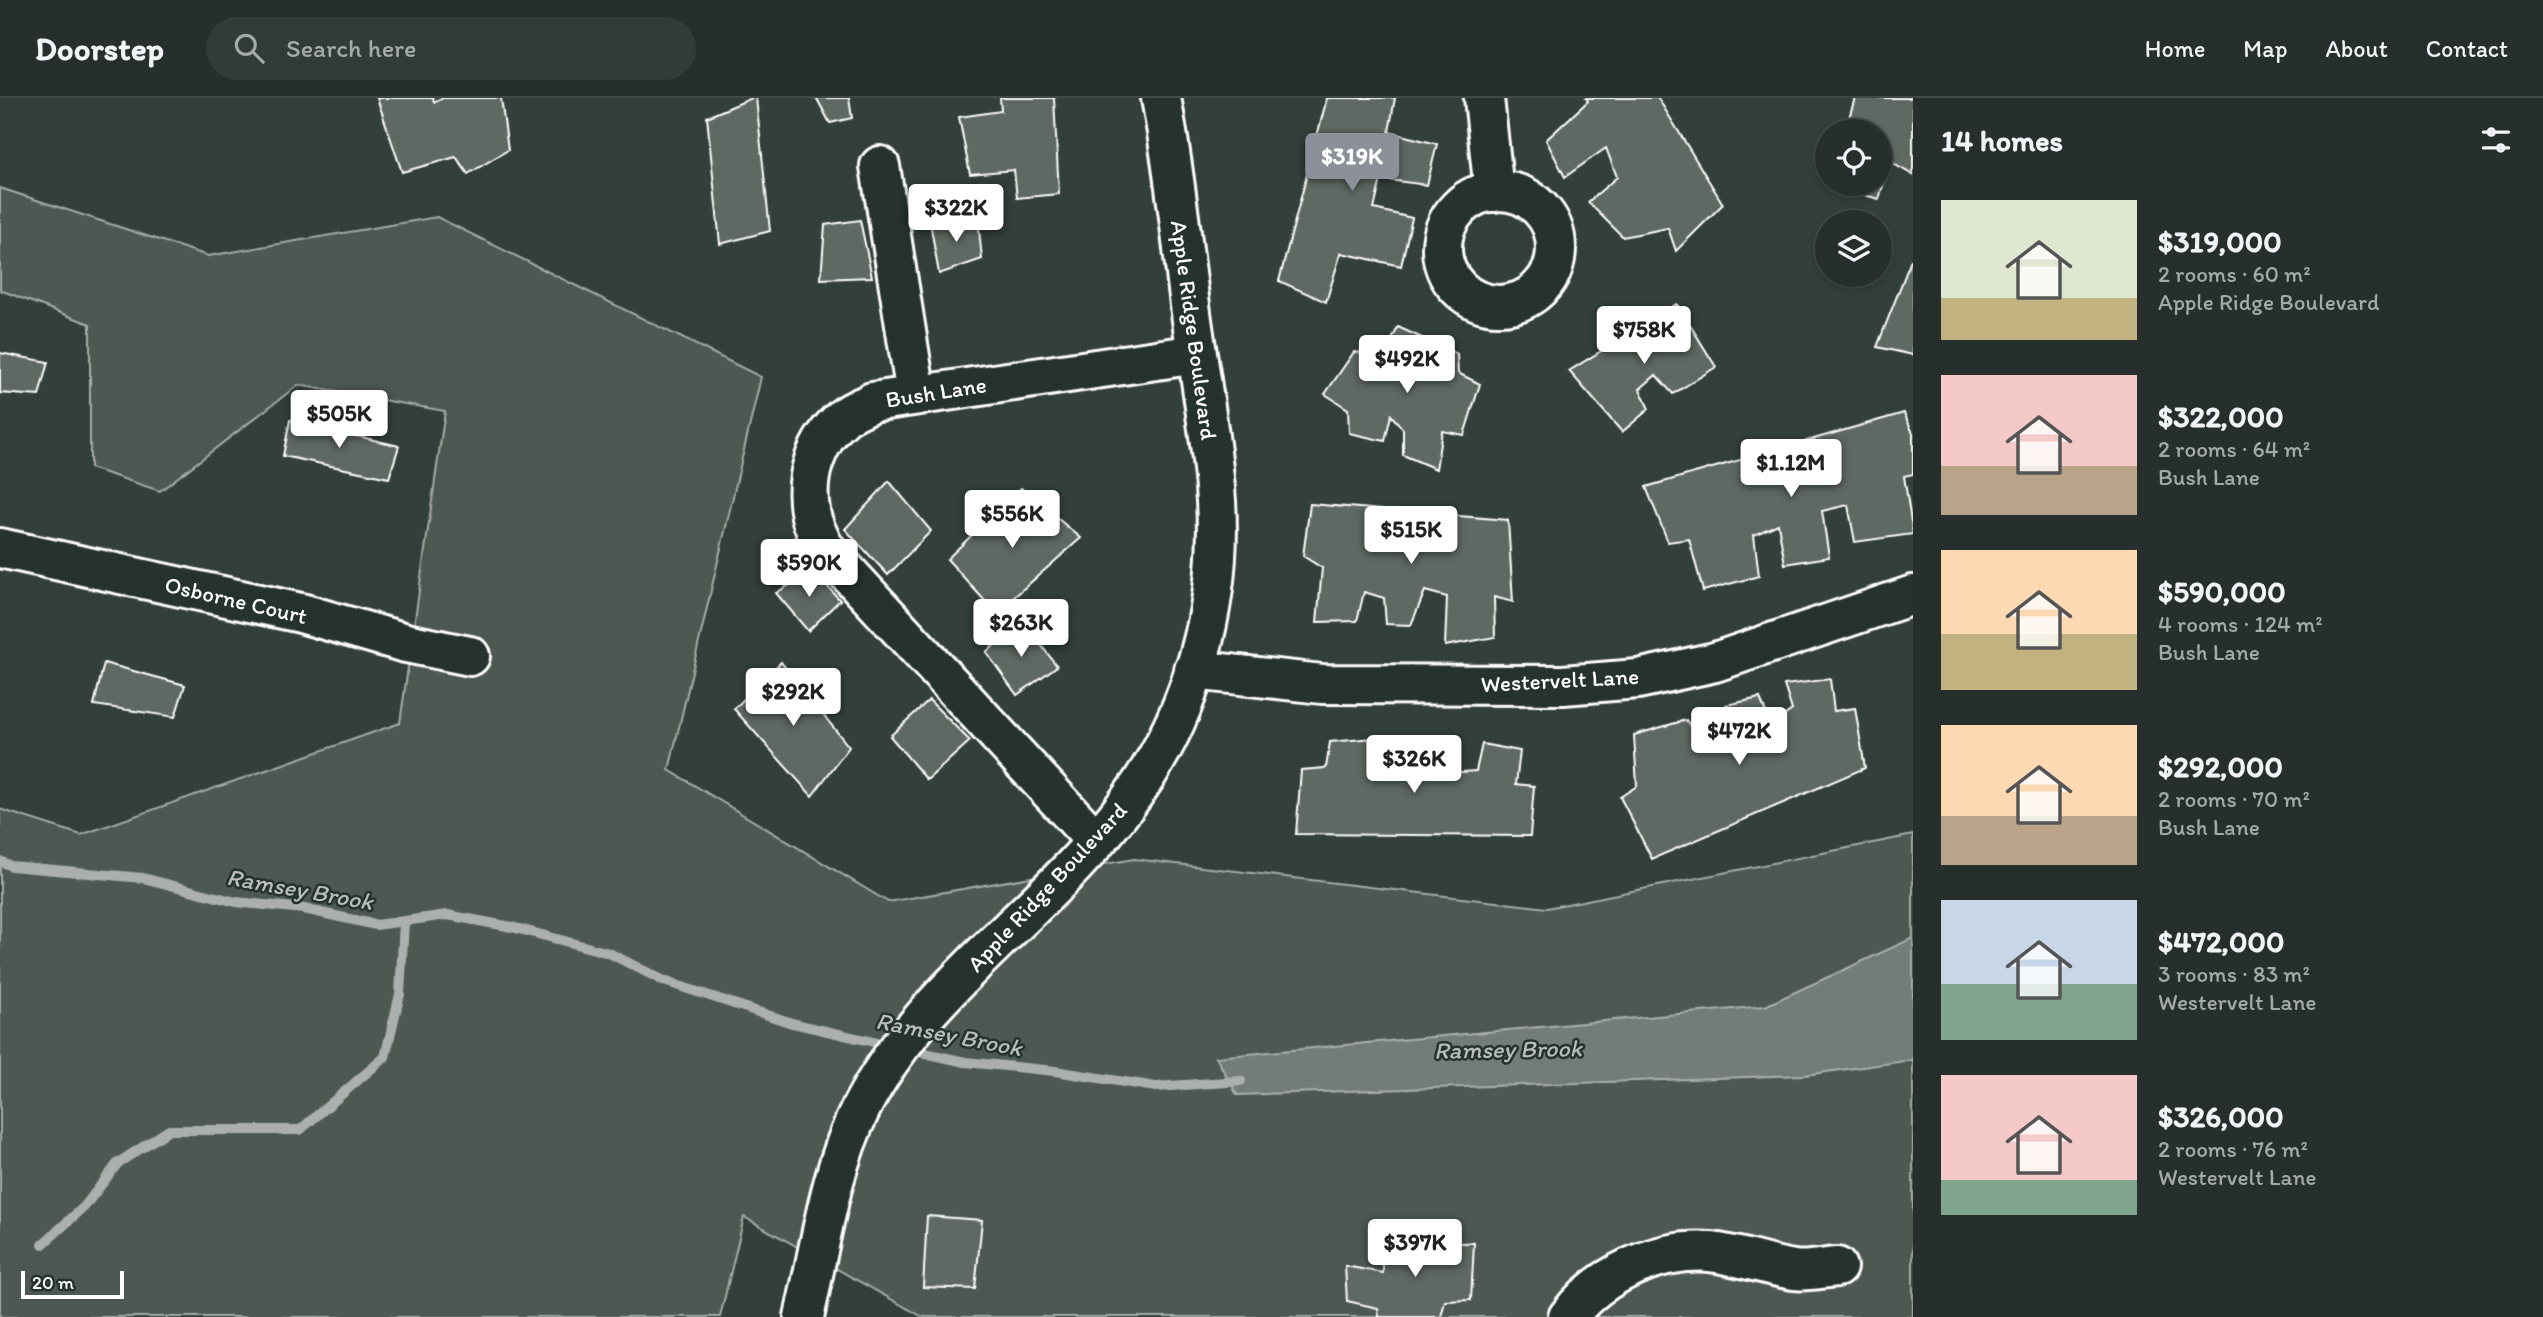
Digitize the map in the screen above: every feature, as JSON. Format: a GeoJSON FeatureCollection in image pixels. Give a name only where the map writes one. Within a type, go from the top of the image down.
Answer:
{"type":"FeatureCollection","features":[{"type":"Feature","properties":{"kind":"street","name":"Apple Ridge Boulevard"},"geometry":{"type":"LineString","coordinates":[[804,1317],[838,1166],[860,1109],[891,1057],[929,1010],[1096,841],[1129,801],[1163,746],[1189,688],[1206,633],[1216,561],[1216,490],[1161,98]]}},
{"type":"Feature","properties":{"kind":"street"},"geometry":{"type":"LineString","coordinates":[[1484,98],[1494,192]]}},
{"type":"Feature","properties":{"kind":"street"},"geometry":{"type":"LineString","coordinates":[[880,166],[916,395]]}},
{"type":"Feature","properties":{"kind":"street","name":"Bush Lane"},"geometry":{"type":"LineString","coordinates":[[1096,841],[823,546],[811,518],[807,490],[812,463],[824,439],[844,417],[872,402],[1197,354]]}},
{"type":"Feature","properties":{"kind":"street","name":"Osborne Court"},"geometry":{"type":"LineString","coordinates":[[0,548],[300,613],[406,643],[470,656]]}},
{"type":"Feature","properties":{"kind":"street","name":"Westervelt Lane"},"geometry":{"type":"LineString","coordinates":[[1194,670],[1322,684],[1563,685],[1638,679],[1716,662],[1913,595]]}},
{"type":"Feature","properties":{"kind":"street"},"geometry":{"type":"LineString","coordinates":[[1568,1317],[1602,1283],[1633,1266],[1670,1255],[1708,1252],[1796,1271],[1837,1267]]}},
{"type":"Feature","properties":{"kind":"shaded area"},"geometry":{"type":"Polygon","coordinates":[[[0,188],[208,256],[437,217],[761,377],[669,770],[888,902],[1134,859],[1547,908],[1913,835],[1913,1317],[923,1317],[744,1217],[720,1317],[0,1317],[0,809],[81,835],[400,723],[445,411],[298,385],[160,491],[90,468],[90,324],[0,290],[0,188]]]}},
{"type":"Feature","properties":{"kind":"water"},"geometry":{"type":"Polygon","coordinates":[[[1913,938],[1913,1060],[1805,1075],[1237,1095],[1216,1057],[1765,1006],[1913,938]]]}},
{"type":"Feature","properties":{"kind":"building"},"geometry":{"type":"Polygon","coordinates":[[[377,98],[433,98],[434,102],[443,98],[501,98],[508,150],[468,174],[456,157],[402,172],[377,98]]]}},
{"type":"Feature","properties":{"kind":"building"},"geometry":{"type":"Polygon","coordinates":[[[756,98],[770,231],[720,244],[707,117],[756,98]]]}},
{"type":"Feature","properties":{"kind":"building"},"geometry":{"type":"Polygon","coordinates":[[[812,98],[849,98],[852,118],[830,123],[817,99],[812,98]]]}},
{"type":"Feature","properties":{"kind":"building"},"geometry":{"type":"Polygon","coordinates":[[[1000,98],[1054,98],[1059,194],[1017,198],[1014,170],[970,174],[959,117],[1001,111],[1000,98]]]}},
{"type":"Feature","properties":{"kind":"building"},"geometry":{"type":"Polygon","coordinates":[[[1327,98],[1395,98],[1389,132],[1437,144],[1427,185],[1381,179],[1374,209],[1412,218],[1401,266],[1341,253],[1326,302],[1279,281],[1327,98]]]}},
{"type":"Feature","properties":{"kind":"building"},"geometry":{"type":"Polygon","coordinates":[[[1586,98],[1658,98],[1723,204],[1676,251],[1668,228],[1623,237],[1588,202],[1617,177],[1606,148],[1565,177],[1546,140],[1588,101],[1586,98]]]}},
{"type":"Feature","properties":{"kind":"building"},"geometry":{"type":"Polygon","coordinates":[[[1855,98],[1913,98],[1913,175],[1892,163],[1892,119],[1849,119],[1855,98]]]}},
{"type":"Feature","properties":{"kind":"building"},"geometry":{"type":"Polygon","coordinates":[[[860,220],[872,277],[821,279],[825,225],[860,220]]]}},
{"type":"Feature","properties":{"kind":"building"},"geometry":{"type":"Polygon","coordinates":[[[978,220],[982,259],[939,274],[930,222],[978,220]]]}},
{"type":"Feature","properties":{"kind":"building"},"geometry":{"type":"Polygon","coordinates":[[[1913,260],[1913,355],[1877,347],[1913,260]]]}},
{"type":"Feature","properties":{"kind":"building"},"geometry":{"type":"Polygon","coordinates":[[[1677,304],[1716,367],[1673,394],[1656,375],[1640,389],[1649,409],[1622,432],[1569,371],[1677,304]]]}},
{"type":"Feature","properties":{"kind":"building"},"geometry":{"type":"Polygon","coordinates":[[[1398,327],[1457,354],[1458,373],[1480,384],[1464,435],[1442,431],[1436,469],[1403,455],[1403,429],[1391,415],[1385,441],[1349,433],[1348,409],[1325,394],[1354,352],[1385,355],[1398,327]]]}},
{"type":"Feature","properties":{"kind":"building"},"geometry":{"type":"Polygon","coordinates":[[[0,353],[48,362],[39,396],[0,393],[0,353]]]}},
{"type":"Feature","properties":{"kind":"building"},"geometry":{"type":"Polygon","coordinates":[[[1904,413],[1913,433],[1913,474],[1904,476],[1913,534],[1855,542],[1848,505],[1822,511],[1829,557],[1785,564],[1778,524],[1754,535],[1759,576],[1703,591],[1689,539],[1668,542],[1646,487],[1904,413]]]}},
{"type":"Feature","properties":{"kind":"building"},"geometry":{"type":"Polygon","coordinates":[[[290,420],[399,446],[389,478],[283,456],[290,420]]]}},
{"type":"Feature","properties":{"kind":"building"},"geometry":{"type":"Polygon","coordinates":[[[889,481],[931,531],[888,575],[845,529],[889,481]]]}},
{"type":"Feature","properties":{"kind":"building"},"geometry":{"type":"Polygon","coordinates":[[[1021,488],[1081,538],[996,613],[947,559],[1021,488]]]}},
{"type":"Feature","properties":{"kind":"building"},"geometry":{"type":"Polygon","coordinates":[[[1310,504],[1508,520],[1513,602],[1494,597],[1495,637],[1445,646],[1447,597],[1425,591],[1411,625],[1386,624],[1384,598],[1364,592],[1357,621],[1317,622],[1322,568],[1303,556],[1310,504]]]}},
{"type":"Feature","properties":{"kind":"building"},"geometry":{"type":"Polygon","coordinates":[[[813,571],[840,600],[808,631],[776,593],[813,571]]]}},
{"type":"Feature","properties":{"kind":"building"},"geometry":{"type":"Polygon","coordinates":[[[1024,623],[1057,666],[1017,695],[986,652],[1024,623]]]}},
{"type":"Feature","properties":{"kind":"building"},"geometry":{"type":"Polygon","coordinates":[[[781,662],[849,747],[812,796],[734,709],[781,662]]]}},
{"type":"Feature","properties":{"kind":"building"},"geometry":{"type":"Polygon","coordinates":[[[104,663],[185,685],[175,717],[94,705],[104,663]]]}},
{"type":"Feature","properties":{"kind":"building"},"geometry":{"type":"Polygon","coordinates":[[[1830,679],[1834,711],[1855,708],[1865,768],[1652,859],[1620,797],[1637,786],[1634,735],[1686,720],[1706,748],[1729,742],[1726,705],[1760,698],[1771,725],[1792,710],[1784,685],[1830,679]]]}},
{"type":"Feature","properties":{"kind":"building"},"geometry":{"type":"Polygon","coordinates":[[[929,700],[970,741],[927,780],[890,736],[929,700]]]}},
{"type":"Feature","properties":{"kind":"building"},"geometry":{"type":"Polygon","coordinates":[[[1385,737],[1376,773],[1400,777],[1411,752],[1450,747],[1448,773],[1476,771],[1482,744],[1520,751],[1516,784],[1534,786],[1530,836],[1296,834],[1301,770],[1326,768],[1330,742],[1385,737]]]}},
{"type":"Feature","properties":{"kind":"building"},"geometry":{"type":"Polygon","coordinates":[[[927,1216],[982,1220],[975,1289],[923,1287],[927,1216]]]}},
{"type":"Feature","properties":{"kind":"building"},"geometry":{"type":"Polygon","coordinates":[[[1383,1242],[1474,1243],[1471,1300],[1445,1301],[1441,1317],[1379,1317],[1378,1308],[1347,1301],[1345,1266],[1383,1273],[1383,1242]]]}},
{"type":"Feature","properties":{"kind":"waterway","name":"Ramsey Brook"},"geometry":{"type":"LineString","coordinates":[[0,861],[11,866],[143,878],[236,902],[304,909],[376,925],[447,915],[512,927],[609,953],[664,981],[792,1023],[891,1046]]}},
{"type":"Feature","properties":{"kind":"waterway"},"geometry":{"type":"LineString","coordinates":[[43,1244],[84,1207],[118,1163],[169,1130],[300,1130],[385,1057],[400,994],[404,921]]}},
{"type":"Feature","properties":{"kind":"waterway","name":"Ramsey Brook"},"geometry":{"type":"LineString","coordinates":[[907,1049],[965,1062],[1055,1071],[1156,1087],[1241,1081]]}}]}
